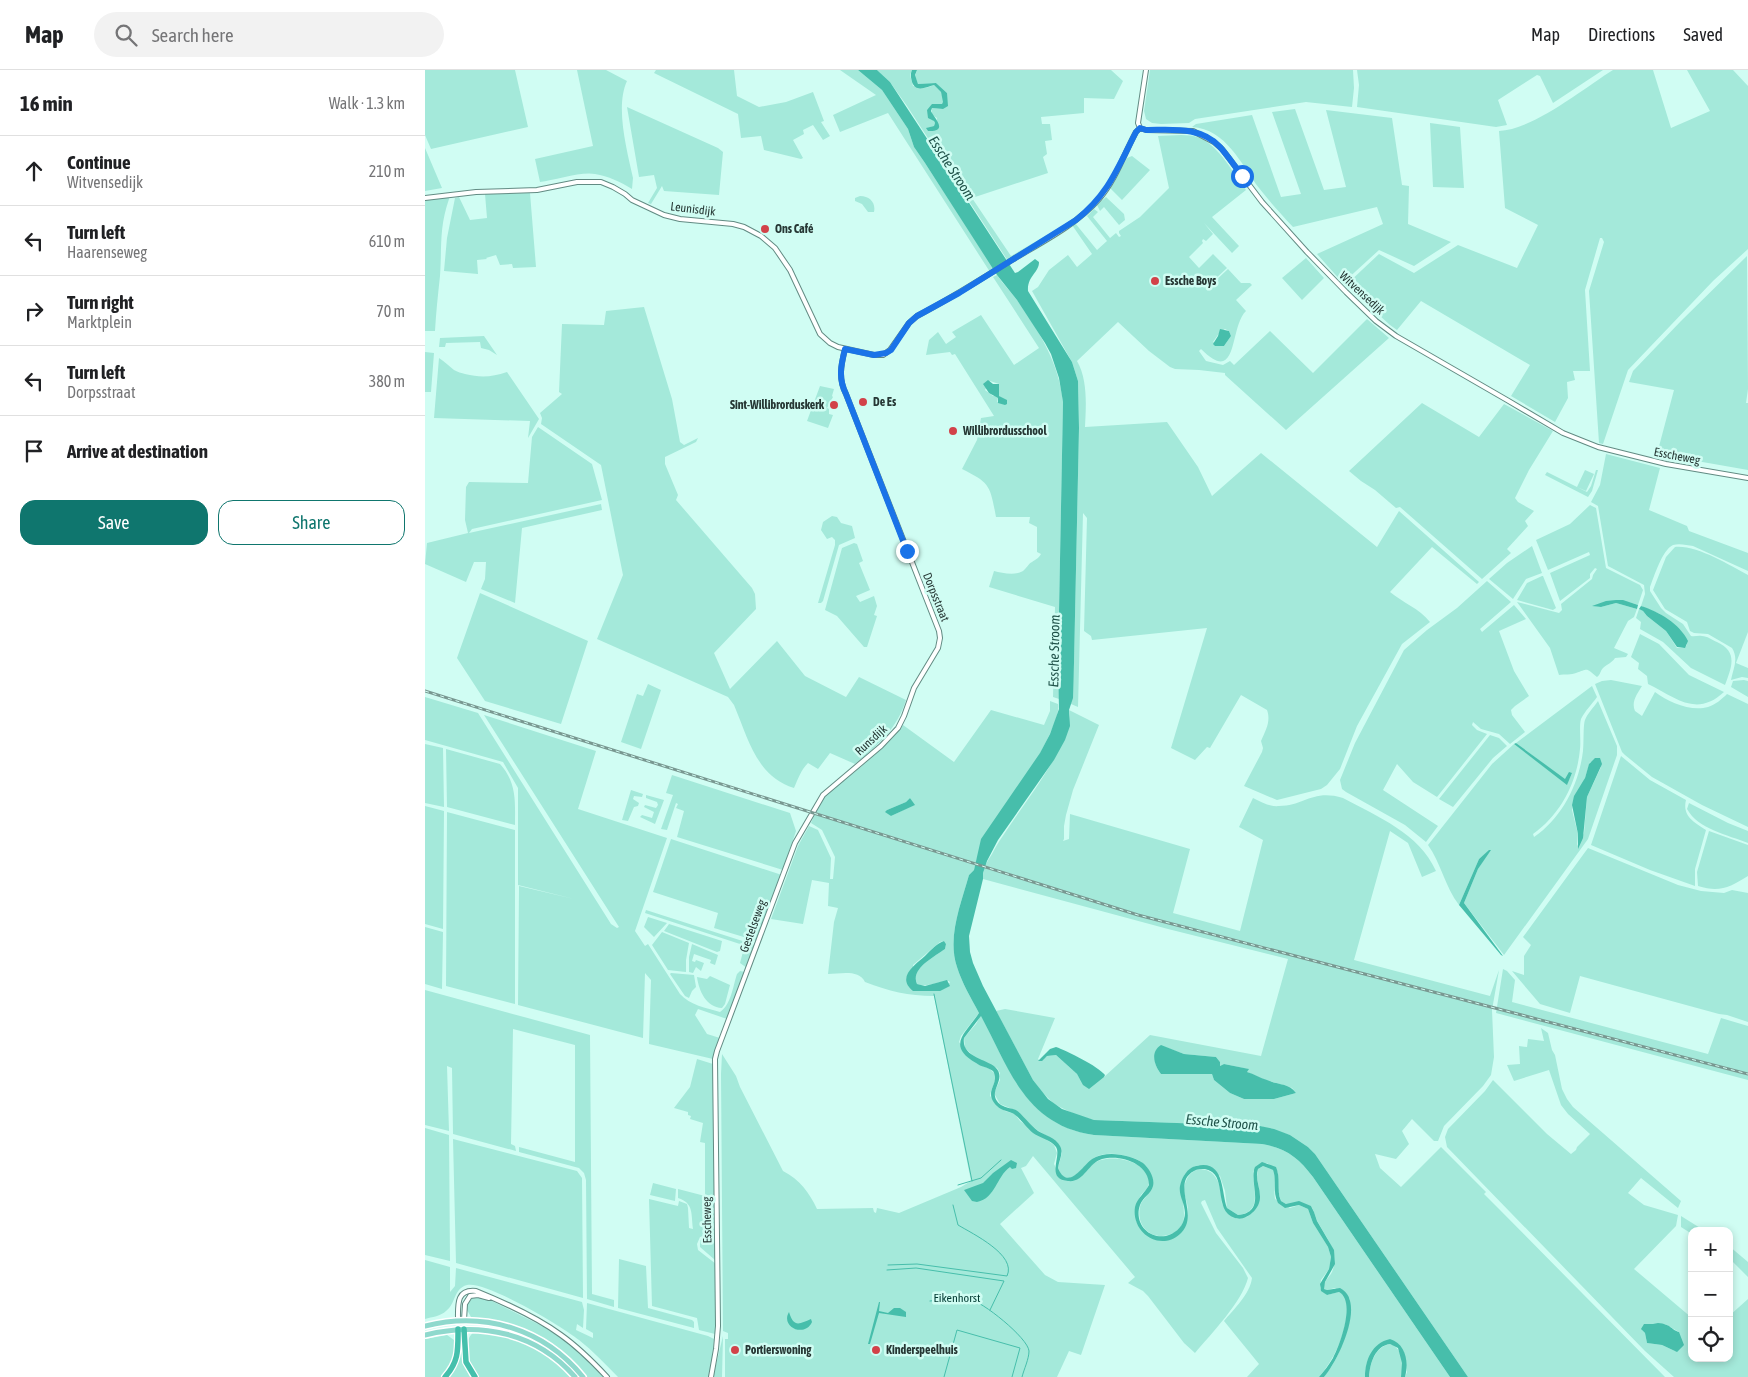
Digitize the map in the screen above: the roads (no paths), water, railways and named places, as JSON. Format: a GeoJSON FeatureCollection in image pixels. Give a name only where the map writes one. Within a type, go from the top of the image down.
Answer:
{"type":"FeatureCollection","features":[{"type":"Feature","properties":{"kind":"highway"},"geometry":{"type":"LineString","coordinates":[[445,1377],[457,1359],[461,1329]]}},
{"type":"Feature","properties":{"kind":"highway"},"geometry":{"type":"LineString","coordinates":[[461,1329],[466,1362],[475,1377]]}},
{"type":"Feature","properties":{"kind":"main road"},"geometry":{"type":"LineString","coordinates":[[458,1320],[461,1329]]}},
{"type":"Feature","properties":{"kind":"main road"},"geometry":{"type":"LineString","coordinates":[[425,1326],[458,1320],[504,1325],[532,1335],[560,1353],[583,1377]]}},
{"type":"Feature","properties":{"kind":"main road"},"geometry":{"type":"LineString","coordinates":[[461,1329],[464,1320]]}},
{"type":"Feature","properties":{"kind":"main road"},"geometry":{"type":"LineString","coordinates":[[425,1335],[461,1329],[501,1331],[528,1341],[556,1358],[575,1377]]}},
{"type":"Feature","properties":{"kind":"street"},"geometry":{"type":"LineString","coordinates":[[1140,128],[1138,123],[1146,70]]}},
{"type":"Feature","properties":{"kind":"street","name":"Leunisdijk"},"geometry":{"type":"LineString","coordinates":[[425,198],[477,192],[531,190],[593,181],[613,187],[632,200],[664,215],[680,219],[723,222],[744,227],[761,236],[775,248],[792,274],[820,334],[833,344],[845,349],[866,354],[883,355],[891,350],[909,323],[917,316],[992,273],[1076,220],[1093,205],[1109,186],[1136,132],[1140,128]]}},
{"type":"Feature","properties":{"kind":"street","name":"Witvensedijk"},"geometry":{"type":"LineString","coordinates":[[1140,128],[1146,130],[1193,131],[1211,139],[1222,149],[1262,202],[1324,271],[1390,332],[1563,433],[1603,449]]}},
{"type":"Feature","properties":{"kind":"street","name":"Dorpsstraat"},"geometry":{"type":"LineString","coordinates":[[845,349],[841,385],[849,400],[939,631],[940,642],[934,655]]}},
{"type":"Feature","properties":{"kind":"street","name":"Esscheweg"},"geometry":{"type":"LineString","coordinates":[[1603,449],[1666,464],[1748,478]]}},
{"type":"Feature","properties":{"kind":"street","name":"Runsdijk"},"geometry":{"type":"LineString","coordinates":[[819,800],[894,734],[902,720],[917,682],[934,655]]}},
{"type":"Feature","properties":{"kind":"street","name":"Gestelseweg"},"geometry":{"type":"LineString","coordinates":[[715,1062],[717,1051],[792,850],[819,800]]}},
{"type":"Feature","properties":{"kind":"street","name":"Esscheweg"},"geometry":{"type":"LineString","coordinates":[[711,1377],[716,1349],[718,1317],[715,1062]]}},
{"type":"Feature","properties":{"kind":"street"},"geometry":{"type":"LineString","coordinates":[[458,1320],[458,1303],[464,1292],[476,1291],[560,1334],[590,1359],[607,1377]]}},
{"type":"Feature","properties":{"kind":"street"},"geometry":{"type":"LineString","coordinates":[[464,1320],[465,1304],[470,1296],[478,1295],[492,1299]]}},
{"type":"Feature","properties":{"kind":"waterway"},"geometry":{"type":"LineString","coordinates":[[934,994],[972,1181]]}},
{"type":"Feature","properties":{"kind":"waterway"},"geometry":{"type":"LineString","coordinates":[[958,1185],[981,1178],[1001,1160]]}},
{"type":"Feature","properties":{"kind":"waterway"},"geometry":{"type":"LineString","coordinates":[[888,1265],[917,1264],[1007,1276],[1006,1260],[992,1246],[958,1225],[953,1205]]}},
{"type":"Feature","properties":{"kind":"waterway"},"geometry":{"type":"LineString","coordinates":[[887,1270],[916,1268],[1004,1281],[990,1310]]}},
{"type":"Feature","properties":{"kind":"waterway"},"geometry":{"type":"LineString","coordinates":[[930,1301],[955,1298],[975,1301],[1013,1329],[1027,1345],[1029,1351],[1022,1377]]}},
{"type":"Feature","properties":{"kind":"waterway"},"geometry":{"type":"LineString","coordinates":[[944,1377],[957,1330],[1020,1348],[1012,1377]]}},
{"type":"Feature","properties":{"kind":"railway"},"geometry":{"type":"LineString","coordinates":[[425,691],[1138,915],[1748,1074]]}},
{"type":"Feature","properties":{"kind":"place","name":"Ons Café"},"geometry":{"type":"Point","coordinates":[765,229]}},
{"type":"Feature","properties":{"kind":"place","name":"Essche Boys"},"geometry":{"type":"Point","coordinates":[1155,281]}},
{"type":"Feature","properties":{"kind":"place","name":"De Es"},"geometry":{"type":"Point","coordinates":[863,402]}},
{"type":"Feature","properties":{"kind":"place","name":"Sint-Willibrorduskerk"},"geometry":{"type":"Point","coordinates":[834,405]}},
{"type":"Feature","properties":{"kind":"place","name":"Willibrordusschool"},"geometry":{"type":"Point","coordinates":[953,431]}},
{"type":"Feature","properties":{"kind":"place","name":"Portierswoning"},"geometry":{"type":"Point","coordinates":[735,1350]}},
{"type":"Feature","properties":{"kind":"place","name":"Kinderspeelhuis"},"geometry":{"type":"Point","coordinates":[876,1350]}},
{"type":"Feature","properties":{"kind":"water label","name":"Essche Stroom"},"geometry":{"type":"Point","coordinates":[952,168]}},
{"type":"Feature","properties":{"kind":"water label","name":"Essche Stroom"},"geometry":{"type":"Point","coordinates":[1054,651]}},
{"type":"Feature","properties":{"kind":"water label","name":"Essche Stroom"},"geometry":{"type":"Point","coordinates":[1222,1122]}},
{"type":"Feature","properties":{"kind":"park label","name":"Eikenhorst"},"geometry":{"type":"Point","coordinates":[957,1298]}}]}
